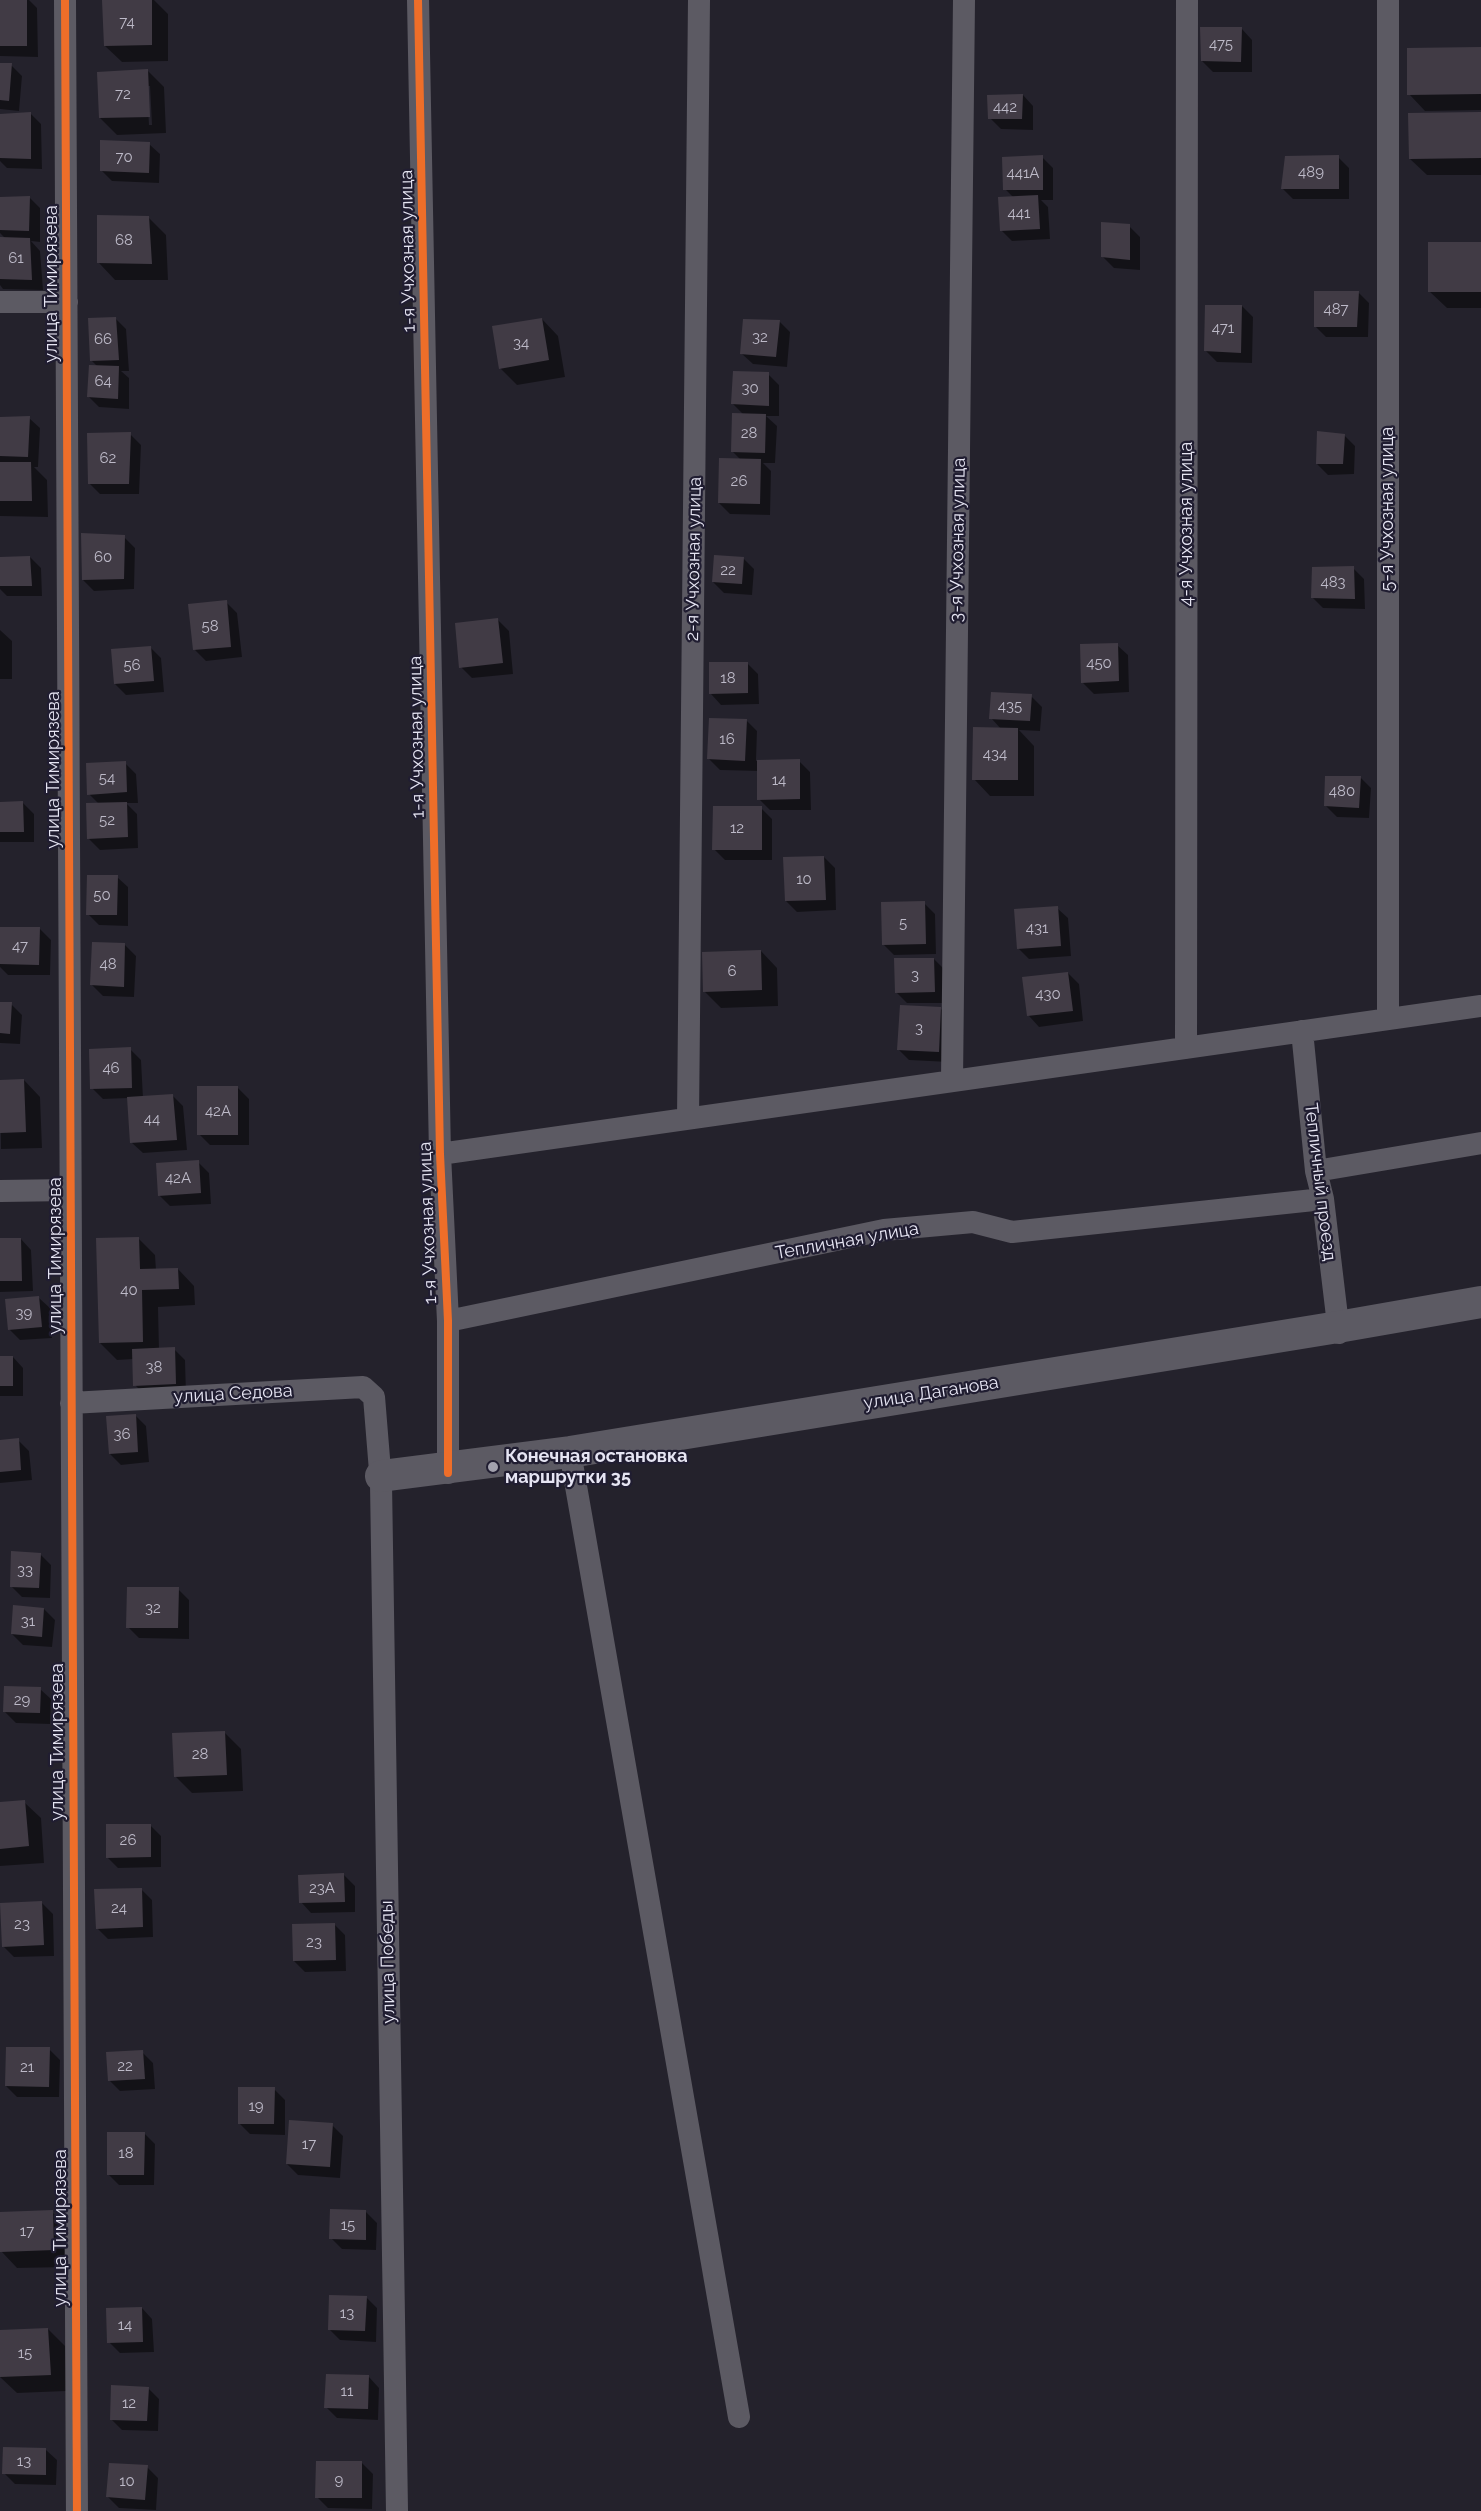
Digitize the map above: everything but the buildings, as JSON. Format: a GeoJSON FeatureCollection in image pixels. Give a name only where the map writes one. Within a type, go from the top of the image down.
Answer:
{"type":"FeatureCollection","features":[{"type":"Feature","properties":{"kind":"main road","name":"улица Даганова"},"geometry":{"type":"LineString","coordinates":[[1339,1330],[1481,1302]]}},
{"type":"Feature","properties":{"kind":"main road","name":"улица Даганова"},"geometry":{"type":"LineString","coordinates":[[381,1480],[570,1454],[1481,1308]]}},
{"type":"Feature","properties":{"kind":"street","name":"улица Тимирязева"},"geometry":{"type":"LineString","coordinates":[[65,0],[77,2511]]}},
{"type":"Feature","properties":{"kind":"street","name":"1-я Учхозная улица"},"geometry":{"type":"LineString","coordinates":[[418,0],[440,1154],[448,1322],[448,1470]]}},
{"type":"Feature","properties":{"kind":"street","name":"2-я Учхозная улица"},"geometry":{"type":"LineString","coordinates":[[688,1118],[699,0]]}},
{"type":"Feature","properties":{"kind":"street","name":"3-я Учхозная улица"},"geometry":{"type":"LineString","coordinates":[[952,1080],[964,0]]}},
{"type":"Feature","properties":{"kind":"street","name":"4-я Учхозная улица"},"geometry":{"type":"LineString","coordinates":[[1186,1048],[1187,0]]}},
{"type":"Feature","properties":{"kind":"street","name":"5-я Учхозная улица"},"geometry":{"type":"LineString","coordinates":[[1388,0],[1388,1019]]}},
{"type":"Feature","properties":{"kind":"street"},"geometry":{"type":"LineString","coordinates":[[0,302],[67,302]]}},
{"type":"Feature","properties":{"kind":"street"},"geometry":{"type":"LineString","coordinates":[[440,1154],[1481,1006]]}},
{"type":"Feature","properties":{"kind":"street","name":"Тепличный проезд"},"geometry":{"type":"LineString","coordinates":[[1302,1031],[1316,1171],[1323,1199],[1339,1330]]}},
{"type":"Feature","properties":{"kind":"street"},"geometry":{"type":"LineString","coordinates":[[1316,1171],[1481,1143]]}},
{"type":"Feature","properties":{"kind":"street"},"geometry":{"type":"LineString","coordinates":[[0,1191],[70,1190]]}},
{"type":"Feature","properties":{"kind":"street","name":"Тепличная улица"},"geometry":{"type":"LineString","coordinates":[[448,1322],[884,1230],[973,1222],[1012,1232],[1323,1199]]}},
{"type":"Feature","properties":{"kind":"street","name":"улица Седова"},"geometry":{"type":"LineString","coordinates":[[71,1404],[363,1387],[374,1397],[376,1414]]}},
{"type":"Feature","properties":{"kind":"street","name":"улица Победы"},"geometry":{"type":"LineString","coordinates":[[376,1414],[381,1480],[397,2511]]}},
{"type":"Feature","properties":{"kind":"street"},"geometry":{"type":"LineString","coordinates":[[570,1454],[740,2417]]}},
{"type":"Feature","properties":{"kind":"cycle path"},"geometry":{"type":"LineString","coordinates":[[65,0],[77,2511]]}},
{"type":"Feature","properties":{"kind":"cycle path"},"geometry":{"type":"LineString","coordinates":[[418,0],[440,1154],[448,1321],[448,1473]]}},
{"type":"Feature","properties":{"kind":"place","name":"Конечная остановка маршрутки 35"},"geometry":{"type":"Point","coordinates":[493,1467]}}]}
